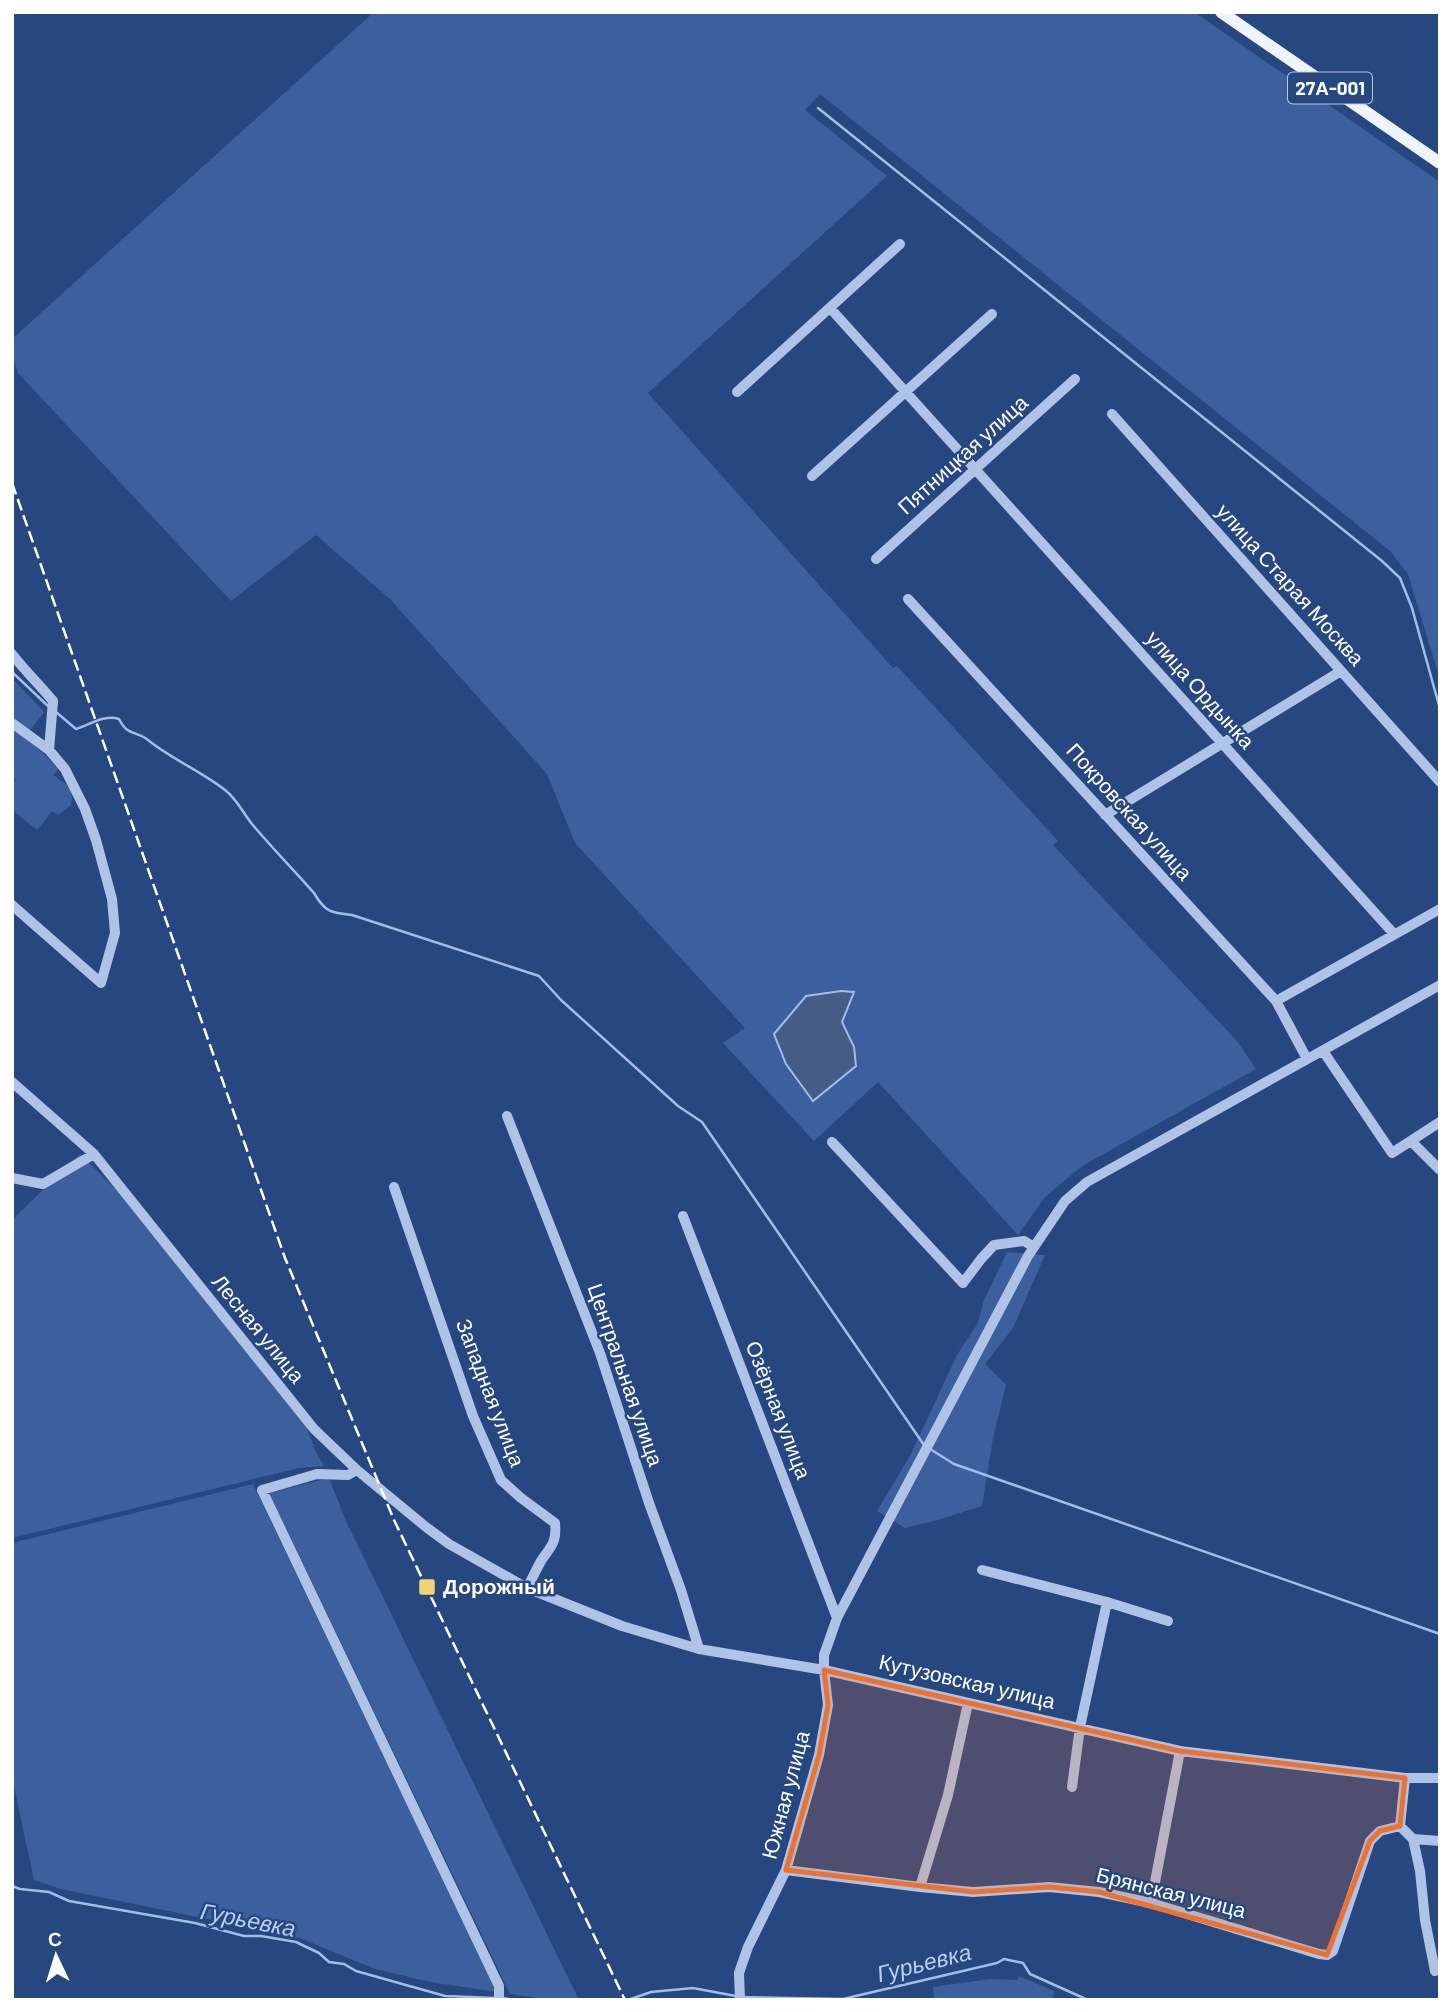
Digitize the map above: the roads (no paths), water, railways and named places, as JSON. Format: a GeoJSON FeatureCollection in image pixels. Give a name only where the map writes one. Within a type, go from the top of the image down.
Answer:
{"type":"FeatureCollection","features":[{"type":"Feature","properties":{"kind":"main road","name":"27А-001"},"geometry":{"type":"LineString","coordinates":[[1221,12],[1440,163]]}},
{"type":"Feature","properties":{"kind":"street"},"geometry":{"type":"LineString","coordinates":[[737,392],[900,244]]}},
{"type":"Feature","properties":{"kind":"street","name":"улица Ордынка"},"geometry":{"type":"LineString","coordinates":[[830,308],[1394,934]]}},
{"type":"Feature","properties":{"kind":"street"},"geometry":{"type":"LineString","coordinates":[[813,476],[992,314]]}},
{"type":"Feature","properties":{"kind":"street","name":"Пятницкая улица"},"geometry":{"type":"LineString","coordinates":[[876,559],[1075,379]]}},
{"type":"Feature","properties":{"kind":"street","name":"улица Старая Москва"},"geometry":{"type":"LineString","coordinates":[[1112,415],[1440,782]]}},
{"type":"Feature","properties":{"kind":"street","name":"Покровская улица"},"geometry":{"type":"LineString","coordinates":[[908,599],[1276,1001],[1307,1059]]}},
{"type":"Feature","properties":{"kind":"street"},"geometry":{"type":"LineString","coordinates":[[12,654],[24,671],[53,701],[49,750]]}},
{"type":"Feature","properties":{"kind":"street"},"geometry":{"type":"LineString","coordinates":[[1105,815],[1341,671]]}},
{"type":"Feature","properties":{"kind":"street"},"geometry":{"type":"LineString","coordinates":[[12,723],[49,750],[65,769],[85,809],[112,900],[115,933],[101,983],[12,905]]}},
{"type":"Feature","properties":{"kind":"street"},"geometry":{"type":"LineString","coordinates":[[1276,1001],[1440,909]]}},
{"type":"Feature","properties":{"kind":"street","name":"Южная улица"},"geometry":{"type":"LineString","coordinates":[[740,2000],[739,1973],[748,1948],[786,1870],[820,1755],[828,1705],[824,1655],[837,1618],[1034,1247],[1065,1201],[1087,1182],[1440,985]]}},
{"type":"Feature","properties":{"kind":"street"},"geometry":{"type":"LineString","coordinates":[[1323,1051],[1392,1153],[1440,1122]]}},
{"type":"Feature","properties":{"kind":"street","name":"Лесная улица"},"geometry":{"type":"LineString","coordinates":[[12,1082],[94,1154],[314,1429],[357,1470],[449,1544],[500,1572]]}},
{"type":"Feature","properties":{"kind":"street","name":"Центральная улица"},"geometry":{"type":"LineString","coordinates":[[507,1116],[600,1353],[699,1649]]}},
{"type":"Feature","properties":{"kind":"street"},"geometry":{"type":"LineString","coordinates":[[1411,1141],[1440,1170]]}},
{"type":"Feature","properties":{"kind":"street"},"geometry":{"type":"LineString","coordinates":[[832,1142],[963,1283],[994,1245],[1024,1241],[1034,1247]]}},
{"type":"Feature","properties":{"kind":"street"},"geometry":{"type":"LineString","coordinates":[[12,1178],[43,1184],[94,1154]]}},
{"type":"Feature","properties":{"kind":"street","name":"Западная улица"},"geometry":{"type":"LineString","coordinates":[[394,1187],[473,1416],[501,1480],[521,1499],[555,1523],[554,1545],[527,1588]]}},
{"type":"Feature","properties":{"kind":"street","name":"Озёрная улица"},"geometry":{"type":"LineString","coordinates":[[683,1216],[837,1618]]}},
{"type":"Feature","properties":{"kind":"street"},"geometry":{"type":"LineString","coordinates":[[357,1470],[348,1475],[317,1474],[262,1490],[499,1986],[499,2000]]}},
{"type":"Feature","properties":{"kind":"street"},"geometry":{"type":"LineString","coordinates":[[982,1570],[1168,1620]]}},
{"type":"Feature","properties":{"kind":"street","name":"Кутузовская улица"},"geometry":{"type":"LineString","coordinates":[[500,1572],[527,1588],[622,1626],[699,1649],[824,1670],[1180,1751],[1405,1778],[1440,1778]]}},
{"type":"Feature","properties":{"kind":"street"},"geometry":{"type":"LineString","coordinates":[[1072,1787],[1080,1727],[1107,1602]]}},
{"type":"Feature","properties":{"kind":"street"},"geometry":{"type":"LineString","coordinates":[[920,1887],[948,1795],[968,1703]]}},
{"type":"Feature","properties":{"kind":"street"},"geometry":{"type":"LineString","coordinates":[[1151,1903],[1180,1751]]}},
{"type":"Feature","properties":{"kind":"street"},"geometry":{"type":"LineString","coordinates":[[1405,1778],[1400,1826],[1413,1839],[1434,1970]]}},
{"type":"Feature","properties":{"kind":"street","name":"Брянская улица"},"geometry":{"type":"LineString","coordinates":[[786,1870],[973,1892],[1049,1887],[1099,1892],[1151,1903],[1327,1955],[1333,1951],[1370,1841],[1380,1831],[1400,1826]]}},
{"type":"Feature","properties":{"kind":"street"},"geometry":{"type":"LineString","coordinates":[[1413,1839],[1440,1841]]}},
{"type":"Feature","properties":{"kind":"waterway"},"geometry":{"type":"LineString","coordinates":[[818,108],[1400,578],[1412,608],[1440,709]]}},
{"type":"Feature","properties":{"kind":"waterway"},"geometry":{"type":"LineString","coordinates":[[12,672],[48,706]]}},
{"type":"Feature","properties":{"kind":"waterway"},"geometry":{"type":"LineString","coordinates":[[56,712],[76,729],[103,719],[119,719],[129,731],[144,737],[216,783],[233,798],[260,833],[329,910],[352,915],[539,976],[561,1000],[678,1106],[702,1122],[924,1445]]}},
{"type":"Feature","properties":{"kind":"waterway"},"geometry":{"type":"LineString","coordinates":[[930,1449],[954,1464],[1440,1634]]}},
{"type":"Feature","properties":{"kind":"waterway","name":"Гурьевка"},"geometry":{"type":"LineString","coordinates":[[12,1886],[49,1892],[69,1901],[195,1923],[244,1936],[296,1942],[319,1953],[329,1962],[344,1964],[356,1971],[445,1996],[495,1998]]}},
{"type":"Feature","properties":{"kind":"waterway","name":"Гурьевка"},"geometry":{"type":"LineString","coordinates":[[628,2000],[651,1992],[693,1988],[741,1997],[843,1999],[997,1963],[1004,1959],[1023,1963],[1030,1974],[1088,2000]]}},
{"type":"Feature","properties":{"kind":"waterway","name":"Гурьевка"},"geometry":{"type":"LineString","coordinates":[[502,1998],[515,2000]]}},
{"type":"Feature","properties":{"kind":"railway"},"geometry":{"type":"LineString","coordinates":[[12,483],[285,1258],[394,1520],[625,2000]]}},
{"type":"Feature","properties":{"kind":"place","name":"Дорожный"},"geometry":{"type":"Point","coordinates":[427,1587]}}]}
